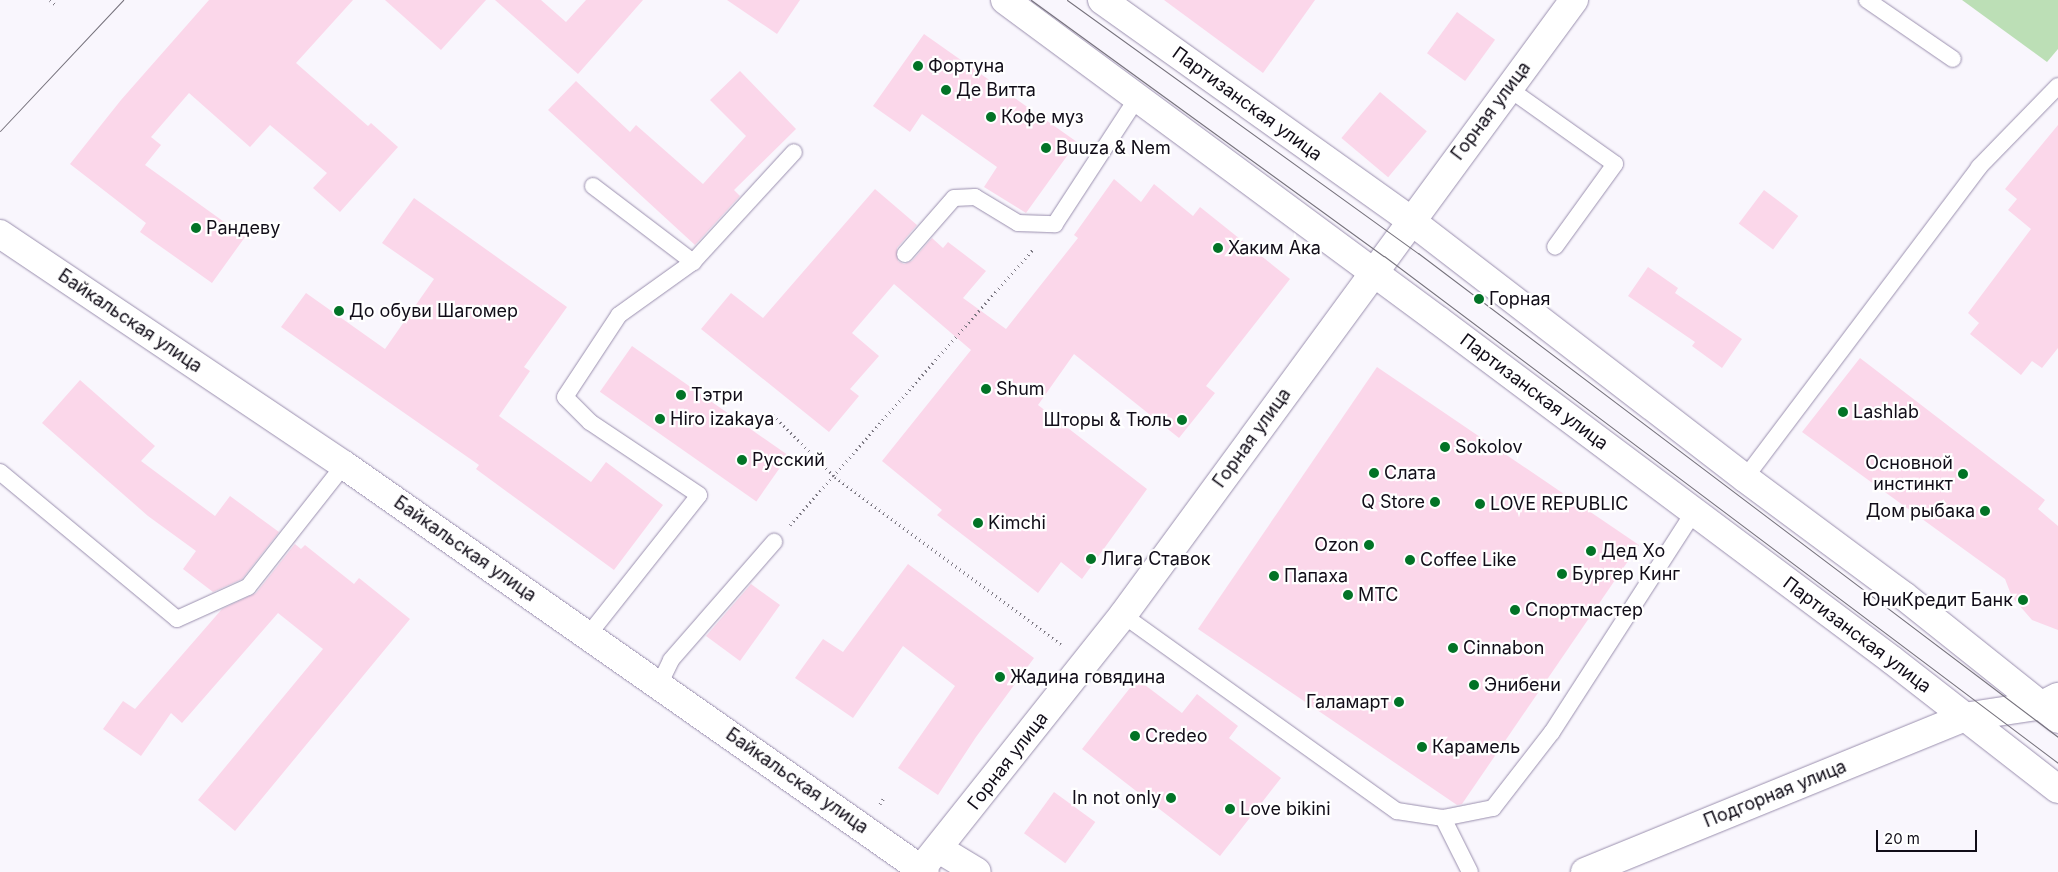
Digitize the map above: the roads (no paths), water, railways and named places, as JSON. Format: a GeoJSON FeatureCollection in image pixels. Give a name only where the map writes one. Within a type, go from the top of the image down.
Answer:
{"type":"FeatureCollection","features":[{"type":"Feature","properties":{"kind":"street","name":"Партизанская улица"},"geometry":{"type":"LineString","coordinates":[[1005,0],[1694,512],[2058,789]]}},
{"type":"Feature","properties":{"kind":"street","name":"Партизанская улица"},"geometry":{"type":"LineString","coordinates":[[1102,0],[1410,220],[1744,478],[2053,707]]}},
{"type":"Feature","properties":{"kind":"street","name":"Горная улица"},"geometry":{"type":"LineString","coordinates":[[921,871],[1123,615],[1372,271],[1574,0]]}},
{"type":"Feature","properties":{"kind":"street","name":"Байкальская улица"},"geometry":{"type":"LineString","coordinates":[[0,234],[344,465],[660,683],[921,871]]}},
{"type":"Feature","properties":{"kind":"street","name":"Подгорная улица"},"geometry":{"type":"LineString","coordinates":[[1585,872],[1964,716],[2053,707]]}},
{"type":"Feature","properties":{"kind":"street"},"geometry":{"type":"LineString","coordinates":[[939,849],[977,872]]}},
{"type":"Feature","properties":{"kind":"lane"},"geometry":{"type":"LineString","coordinates":[[1867,0],[1953,60]]}},
{"type":"Feature","properties":{"kind":"lane"},"geometry":{"type":"LineString","coordinates":[[1744,478],[1979,167],[2058,86]]}},
{"type":"Feature","properties":{"kind":"lane"},"geometry":{"type":"LineString","coordinates":[[1508,88],[1614,164],[1554,247]]}},
{"type":"Feature","properties":{"kind":"lane"},"geometry":{"type":"LineString","coordinates":[[905,254],[954,198],[975,197],[1018,223],[1055,224],[1137,98]]}},
{"type":"Feature","properties":{"kind":"lane"},"geometry":{"type":"LineString","coordinates":[[589,634],[699,494],[590,422],[566,397],[619,315],[693,262],[794,152]]}},
{"type":"Feature","properties":{"kind":"lane"},"geometry":{"type":"LineString","coordinates":[[593,186],[693,262]]}},
{"type":"Feature","properties":{"kind":"lane"},"geometry":{"type":"LineString","coordinates":[[0,472],[177,619],[248,587],[344,465]]}},
{"type":"Feature","properties":{"kind":"lane"},"geometry":{"type":"LineString","coordinates":[[1123,615],[1397,811],[1443,818],[1493,808],[1552,732],[1694,512]]}},
{"type":"Feature","properties":{"kind":"lane"},"geometry":{"type":"LineString","coordinates":[[660,683],[671,660],[774,542]]}},
{"type":"Feature","properties":{"kind":"lane"},"geometry":{"type":"LineString","coordinates":[[1443,818],[1470,872]]}},
{"type":"Feature","properties":{"kind":"tram line"},"geometry":{"type":"LineString","coordinates":[[0,131],[123,0]]}},
{"type":"Feature","properties":{"kind":"tram line"},"geometry":{"type":"LineString","coordinates":[[1031,0],[1384,256],[2058,763]]}},
{"type":"Feature","properties":{"kind":"tram line"},"geometry":{"type":"LineString","coordinates":[[1067,0],[1418,253],[2058,737]]}},
{"type":"Feature","properties":{"kind":"place","name":"Фортуна"},"geometry":{"type":"Point","coordinates":[918,66]}},
{"type":"Feature","properties":{"kind":"place","name":"Де Витта"},"geometry":{"type":"Point","coordinates":[946,90]}},
{"type":"Feature","properties":{"kind":"place","name":"Кофе муз"},"geometry":{"type":"Point","coordinates":[991,117]}},
{"type":"Feature","properties":{"kind":"place","name":"Buuza & Nem"},"geometry":{"type":"Point","coordinates":[1046,148]}},
{"type":"Feature","properties":{"kind":"place","name":"Рандеву"},"geometry":{"type":"Point","coordinates":[196,228]}},
{"type":"Feature","properties":{"kind":"place","name":"Хаким Ака"},"geometry":{"type":"Point","coordinates":[1218,248]}},
{"type":"Feature","properties":{"kind":"place","name":"Горная"},"geometry":{"type":"Point","coordinates":[1479,299]}},
{"type":"Feature","properties":{"kind":"place","name":"До обуви Шагомер"},"geometry":{"type":"Point","coordinates":[339,311]}},
{"type":"Feature","properties":{"kind":"place","name":"Shum"},"geometry":{"type":"Point","coordinates":[986,389]}},
{"type":"Feature","properties":{"kind":"place","name":"Тэтри"},"geometry":{"type":"Point","coordinates":[681,395]}},
{"type":"Feature","properties":{"kind":"place","name":"Lashlab"},"geometry":{"type":"Point","coordinates":[1843,412]}},
{"type":"Feature","properties":{"kind":"place","name":"Hiro izakaya"},"geometry":{"type":"Point","coordinates":[660,419]}},
{"type":"Feature","properties":{"kind":"place","name":"Шторы & Тюль"},"geometry":{"type":"Point","coordinates":[1182,420]}},
{"type":"Feature","properties":{"kind":"place","name":"Sokolov"},"geometry":{"type":"Point","coordinates":[1445,447]}},
{"type":"Feature","properties":{"kind":"place","name":"Русский"},"geometry":{"type":"Point","coordinates":[742,460]}},
{"type":"Feature","properties":{"kind":"place","name":"Слата"},"geometry":{"type":"Point","coordinates":[1374,473]}},
{"type":"Feature","properties":{"kind":"place","name":"Основной инстинкт"},"geometry":{"type":"Point","coordinates":[1963,474]}},
{"type":"Feature","properties":{"kind":"place","name":"Q Store"},"geometry":{"type":"Point","coordinates":[1435,502]}},
{"type":"Feature","properties":{"kind":"place","name":"LOVE REPUBLIC"},"geometry":{"type":"Point","coordinates":[1480,504]}},
{"type":"Feature","properties":{"kind":"place","name":"Дом рыбака"},"geometry":{"type":"Point","coordinates":[1985,511]}},
{"type":"Feature","properties":{"kind":"place","name":"Kimchi"},"geometry":{"type":"Point","coordinates":[978,523]}},
{"type":"Feature","properties":{"kind":"place","name":"Ozon"},"geometry":{"type":"Point","coordinates":[1369,545]}},
{"type":"Feature","properties":{"kind":"place","name":"Дед Хо"},"geometry":{"type":"Point","coordinates":[1591,551]}},
{"type":"Feature","properties":{"kind":"place","name":"Лига Ставок"},"geometry":{"type":"Point","coordinates":[1091,559]}},
{"type":"Feature","properties":{"kind":"place","name":"Coffee Like"},"geometry":{"type":"Point","coordinates":[1410,560]}},
{"type":"Feature","properties":{"kind":"place","name":"Бургер Кинг"},"geometry":{"type":"Point","coordinates":[1562,574]}},
{"type":"Feature","properties":{"kind":"place","name":"Папаха"},"geometry":{"type":"Point","coordinates":[1274,576]}},
{"type":"Feature","properties":{"kind":"place","name":"МТС"},"geometry":{"type":"Point","coordinates":[1348,595]}},
{"type":"Feature","properties":{"kind":"place","name":"ЮниКредит Банк"},"geometry":{"type":"Point","coordinates":[2023,600]}},
{"type":"Feature","properties":{"kind":"place","name":"Спортмастер"},"geometry":{"type":"Point","coordinates":[1515,610]}},
{"type":"Feature","properties":{"kind":"place","name":"Cinnabon"},"geometry":{"type":"Point","coordinates":[1453,648]}},
{"type":"Feature","properties":{"kind":"place","name":"Жадина говядина"},"geometry":{"type":"Point","coordinates":[1000,677]}},
{"type":"Feature","properties":{"kind":"place","name":"Энибени"},"geometry":{"type":"Point","coordinates":[1474,685]}},
{"type":"Feature","properties":{"kind":"place","name":"Галамарт"},"geometry":{"type":"Point","coordinates":[1399,702]}},
{"type":"Feature","properties":{"kind":"place","name":"Credeo"},"geometry":{"type":"Point","coordinates":[1135,736]}},
{"type":"Feature","properties":{"kind":"place","name":"Карамель"},"geometry":{"type":"Point","coordinates":[1422,747]}},
{"type":"Feature","properties":{"kind":"place","name":"In not only"},"geometry":{"type":"Point","coordinates":[1171,798]}},
{"type":"Feature","properties":{"kind":"place","name":"Love bikini"},"geometry":{"type":"Point","coordinates":[1230,809]}}]}
